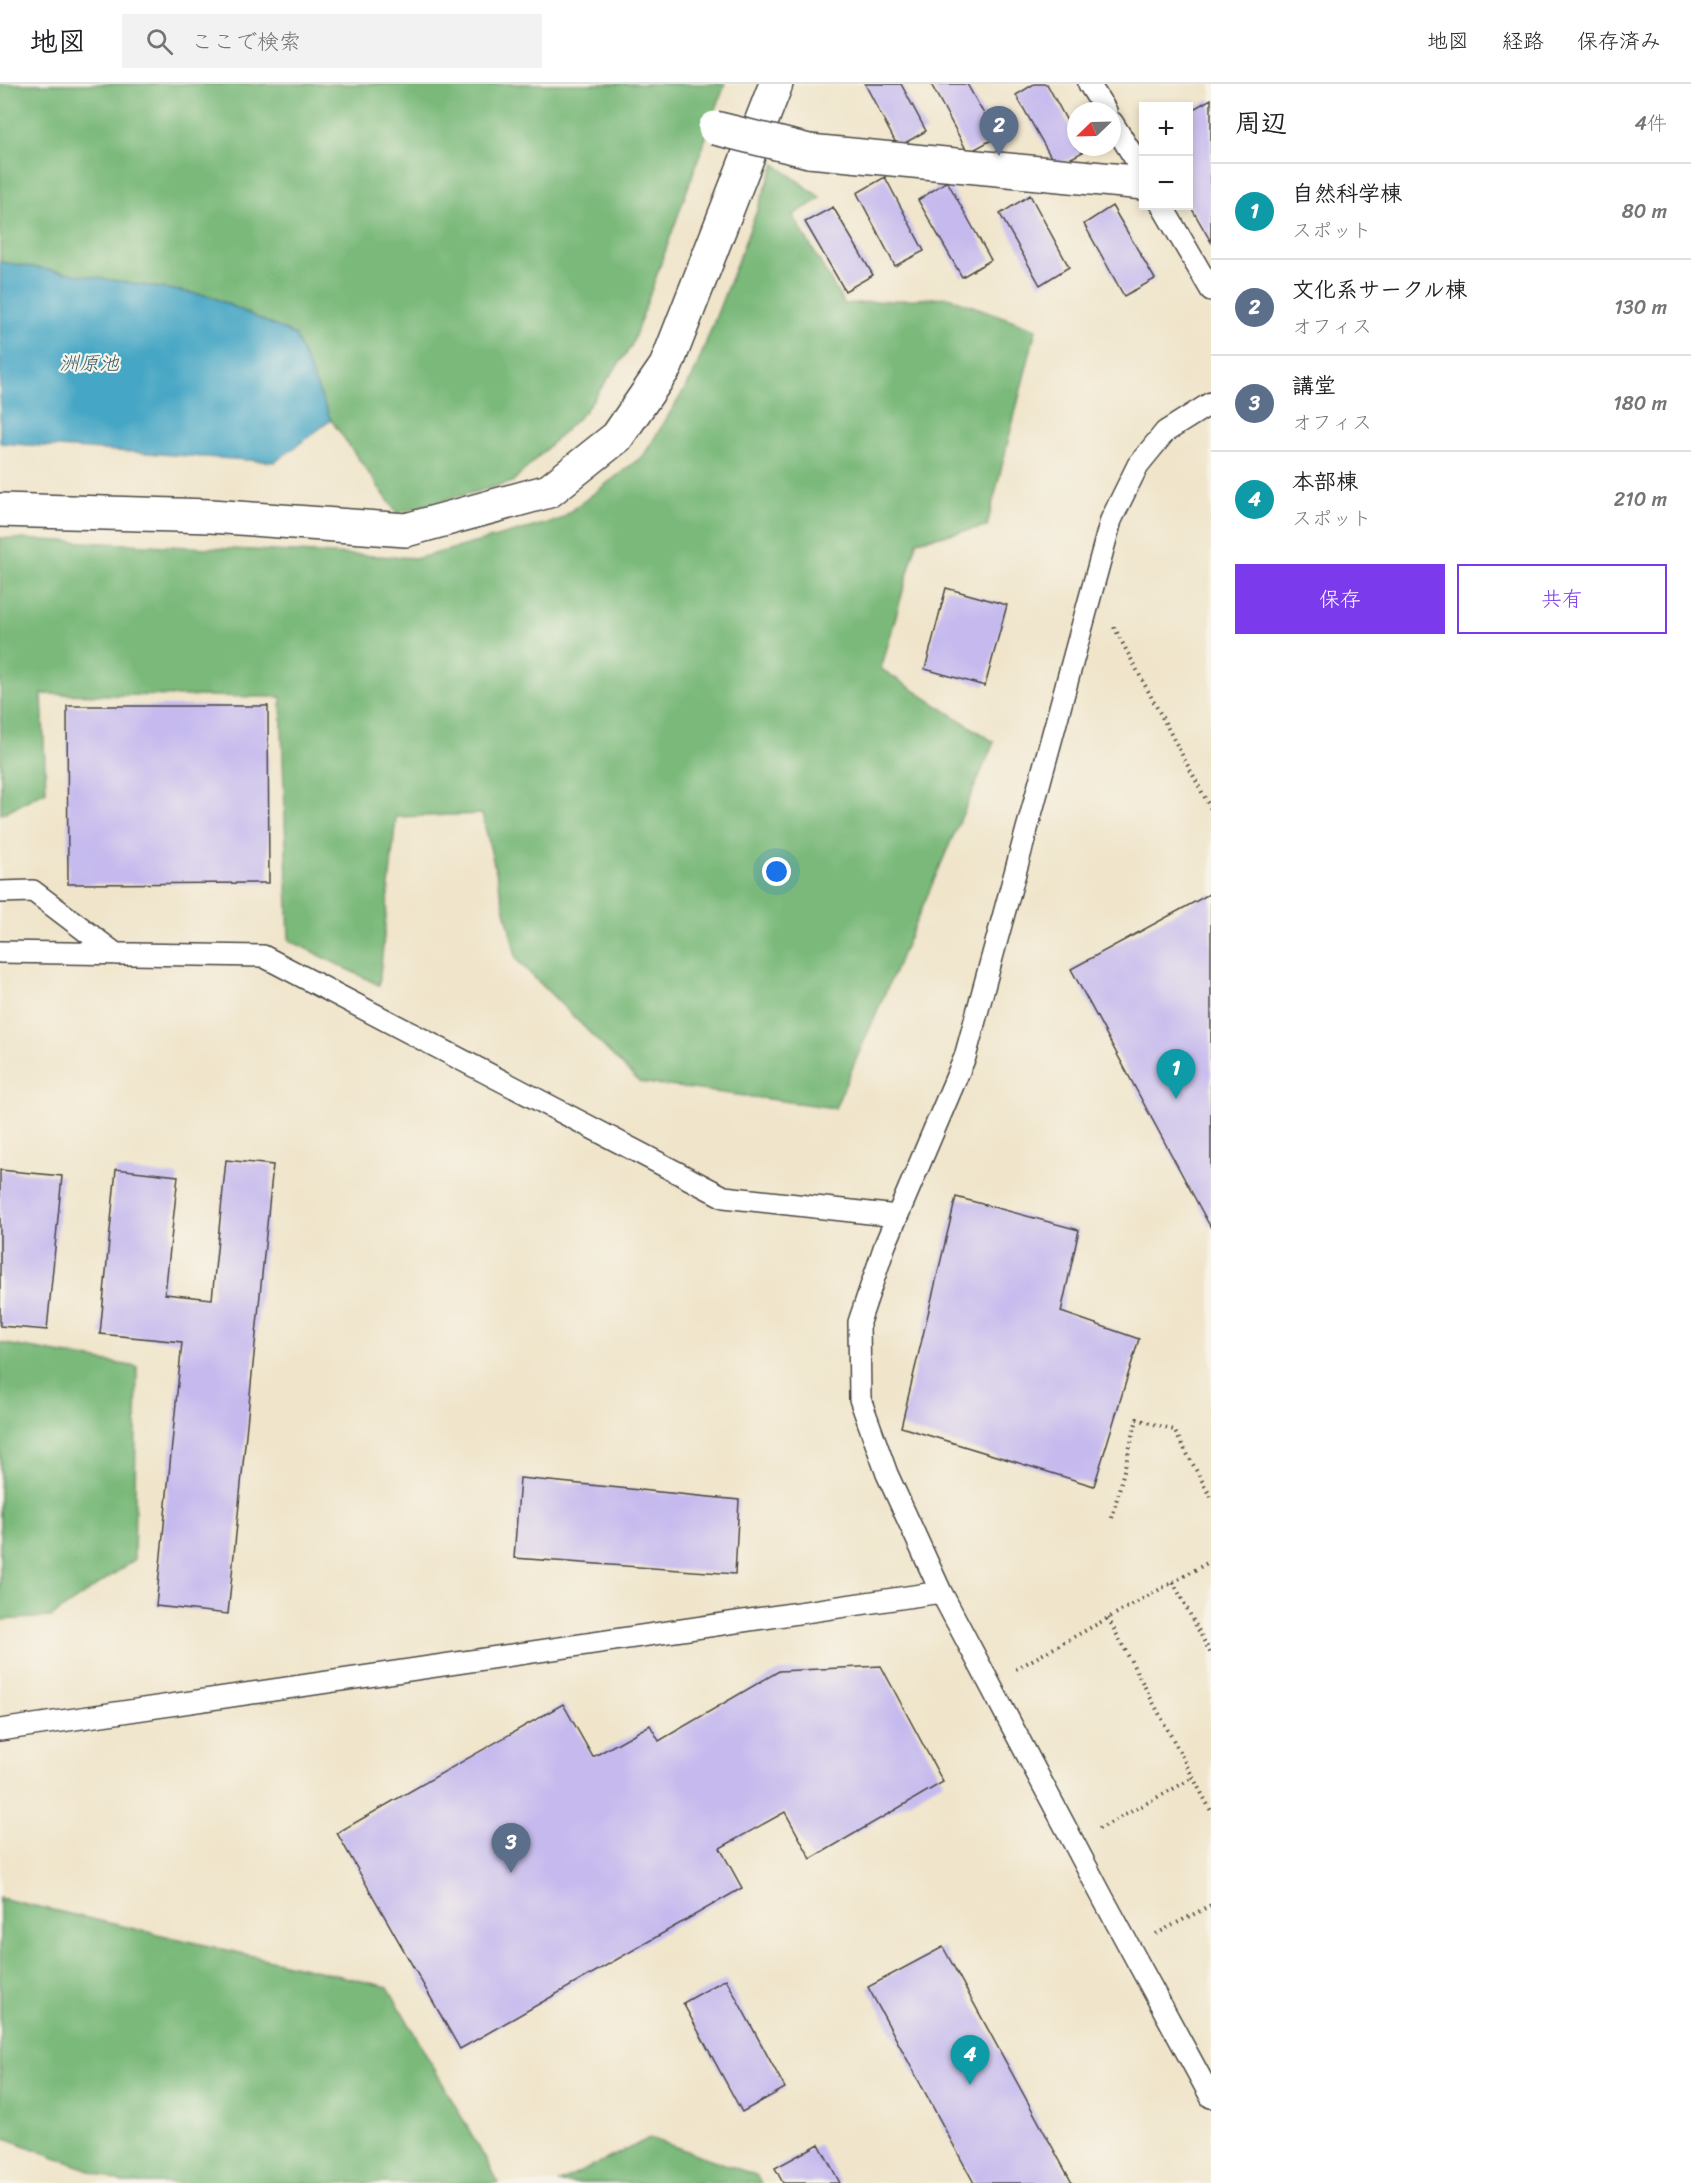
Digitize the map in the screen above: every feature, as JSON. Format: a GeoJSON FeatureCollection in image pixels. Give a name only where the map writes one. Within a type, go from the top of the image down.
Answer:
{"type":"FeatureCollection","features":[{"type":"Feature","properties":{"kind":"street"},"geometry":{"type":"LineString","coordinates":[[0,510],[211,516],[406,530],[549,491],[617,437],[666,366],[776,84]]}},
{"type":"Feature","properties":{"kind":"street"},"geometry":{"type":"LineString","coordinates":[[715,129],[809,151],[1139,183]]}},
{"type":"Feature","properties":{"kind":"lane"},"geometry":{"type":"LineString","coordinates":[[1089,84],[1100,102]]}},
{"type":"Feature","properties":{"kind":"lane"},"geometry":{"type":"LineString","coordinates":[[1121,137],[1139,166]]}},
{"type":"Feature","properties":{"kind":"lane"},"geometry":{"type":"LineString","coordinates":[[1164,210],[1211,290]]}},
{"type":"Feature","properties":{"kind":"lane"},"geometry":{"type":"LineString","coordinates":[[1211,403],[1165,432],[1138,465],[1111,520],[966,1057],[885,1245],[859,1322],[860,1399],[887,1474],[941,1592],[1211,2097]]}},
{"type":"Feature","properties":{"kind":"lane"},"geometry":{"type":"LineString","coordinates":[[0,892],[33,891],[116,954]]}},
{"type":"Feature","properties":{"kind":"lane"},"geometry":{"type":"LineString","coordinates":[[0,952],[263,956],[724,1197],[897,1216]]}},
{"type":"Feature","properties":{"kind":"lane"},"geometry":{"type":"LineString","coordinates":[[0,1731],[941,1592]]}},
{"type":"Feature","properties":{"kind":"path"},"geometry":{"type":"LineString","coordinates":[[1093,586],[1211,809]]}},
{"type":"Feature","properties":{"kind":"path"},"geometry":{"type":"LineString","coordinates":[[1112,1518],[1137,1419],[1174,1430],[1211,1497]]}},
{"type":"Feature","properties":{"kind":"path"},"geometry":{"type":"LineString","coordinates":[[989,1684],[1211,1561]]}},
{"type":"Feature","properties":{"kind":"path"},"geometry":{"type":"LineString","coordinates":[[1173,1582],[1211,1654]]}},
{"type":"Feature","properties":{"kind":"path"},"geometry":{"type":"LineString","coordinates":[[1108,1618],[1211,1811]]}},
{"type":"Feature","properties":{"kind":"path"},"geometry":{"type":"LineString","coordinates":[[1073,1842],[1193,1778]]}},
{"type":"Feature","properties":{"kind":"path"},"geometry":{"type":"LineString","coordinates":[[1130,1948],[1211,1905]]}},
{"type":"Feature","properties":{"kind":"green space"},"geometry":{"type":"Polygon","coordinates":[[[0,84],[725,84],[631,347],[584,412],[512,482],[397,513],[331,420],[295,335],[210,296],[0,262],[0,84]]]}},
{"type":"Feature","properties":{"kind":"green space"},"geometry":{"type":"Polygon","coordinates":[[[775,164],[821,198],[793,215],[844,304],[948,297],[1036,329],[987,526],[917,541],[881,669],[994,742],[835,1108],[639,1082],[517,960],[482,814],[396,817],[379,985],[289,940],[281,697],[42,694],[46,791],[1,814],[0,538],[419,558],[559,520],[644,455],[693,376],[775,164]]]}},
{"type":"Feature","properties":{"kind":"green space"},"geometry":{"type":"Polygon","coordinates":[[[0,1343],[137,1367],[134,1560],[51,1617],[0,1620],[0,1343]]]}},
{"type":"Feature","properties":{"kind":"green space"},"geometry":{"type":"Polygon","coordinates":[[[0,1898],[388,1987],[499,2183],[123,2183],[0,2136],[0,1898]]]}},
{"type":"Feature","properties":{"kind":"green space"},"geometry":{"type":"Polygon","coordinates":[[[650,2138],[756,2175],[761,2183],[558,2183],[650,2138]]]}},
{"type":"Feature","properties":{"kind":"water","name":"洲原池"},"geometry":{"type":"Polygon","coordinates":[[[0,262],[210,296],[295,335],[331,420],[275,462],[0,443],[0,262]]]}},
{"type":"Feature","properties":{"kind":"building"},"geometry":{"type":"Polygon","coordinates":[[[865,84],[901,84],[926,131],[898,147],[865,84]]]}},
{"type":"Feature","properties":{"kind":"building"},"geometry":{"type":"Polygon","coordinates":[[[931,84],[967,84],[997,137],[968,153],[931,84]]]}},
{"type":"Feature","properties":{"kind":"building"},"geometry":{"type":"Polygon","coordinates":[[[1034,84],[1047,84],[1067,121],[1067,156],[1075,156],[1056,166],[1016,95],[1034,84]]]}},
{"type":"Feature","properties":{"kind":"building"},"geometry":{"type":"Polygon","coordinates":[[[1211,99],[1211,242],[1193,210],[1193,109],[1211,99]]]}},
{"type":"Feature","properties":{"kind":"building"},"geometry":{"type":"Polygon","coordinates":[[[885,177],[924,251],[895,266],[857,193],[885,177]]]}},
{"type":"Feature","properties":{"kind":"building"},"geometry":{"type":"Polygon","coordinates":[[[947,181],[991,260],[962,277],[918,200],[947,181]]]}},
{"type":"Feature","properties":{"kind":"building"},"geometry":{"type":"Polygon","coordinates":[[[1030,195],[1069,267],[1040,285],[1000,214],[1030,195]]]}},
{"type":"Feature","properties":{"kind":"building"},"geometry":{"type":"Polygon","coordinates":[[[1112,206],[1155,279],[1124,296],[1084,224],[1112,206]]]}},
{"type":"Feature","properties":{"kind":"building"},"geometry":{"type":"Polygon","coordinates":[[[833,207],[873,275],[845,291],[805,222],[833,207]]]}},
{"type":"Feature","properties":{"kind":"building"},"geometry":{"type":"Polygon","coordinates":[[[946,588],[1007,605],[985,686],[925,669],[946,588]]]}},
{"type":"Feature","properties":{"kind":"building"},"geometry":{"type":"Polygon","coordinates":[[[67,706],[268,706],[269,883],[68,884],[67,706]]]}},
{"type":"Feature","properties":{"kind":"building"},"geometry":{"type":"Polygon","coordinates":[[[1211,893],[1211,1228],[1071,969],[1211,893]]]}},
{"type":"Feature","properties":{"kind":"building"},"geometry":{"type":"Polygon","coordinates":[[[226,1160],[273,1165],[228,1614],[156,1606],[182,1342],[100,1334],[116,1169],[178,1176],[165,1294],[212,1299],[226,1160]]]}},
{"type":"Feature","properties":{"kind":"building"},"geometry":{"type":"Polygon","coordinates":[[[0,1170],[62,1176],[47,1330],[0,1326],[0,1170]]]}},
{"type":"Feature","properties":{"kind":"building"},"geometry":{"type":"Polygon","coordinates":[[[956,1197],[1079,1230],[1061,1312],[1139,1339],[1094,1486],[901,1427],[956,1197]]]}},
{"type":"Feature","properties":{"kind":"building"},"geometry":{"type":"Polygon","coordinates":[[[520,1478],[739,1500],[735,1574],[514,1558],[520,1478]]]}},
{"type":"Feature","properties":{"kind":"building"},"geometry":{"type":"Polygon","coordinates":[[[881,1666],[943,1782],[811,1859],[785,1812],[720,1848],[742,1888],[460,2049],[337,1833],[563,1704],[593,1757],[650,1725],[659,1741],[779,1671],[881,1666]]]}},
{"type":"Feature","properties":{"kind":"building"},"geometry":{"type":"Polygon","coordinates":[[[943,1947],[1072,2183],[974,2183],[868,1987],[943,1947]]]}},
{"type":"Feature","properties":{"kind":"building"},"geometry":{"type":"Polygon","coordinates":[[[726,1979],[785,2088],[742,2112],[683,2003],[726,1979]]]}},
{"type":"Feature","properties":{"kind":"building"},"geometry":{"type":"Polygon","coordinates":[[[819,2144],[840,2183],[783,2183],[775,2168],[819,2144]]]}},
{"type":"Feature","properties":{"kind":"place","name":"文化系サークル棟"},"geometry":{"type":"Point","coordinates":[999,156]}},
{"type":"Feature","properties":{"kind":"place","name":"自然科学棟"},"geometry":{"type":"Point","coordinates":[1176,1099]}},
{"type":"Feature","properties":{"kind":"place","name":"講堂"},"geometry":{"type":"Point","coordinates":[511,1873]}},
{"type":"Feature","properties":{"kind":"place","name":"本部棟"},"geometry":{"type":"Point","coordinates":[970,2085]}}]}
